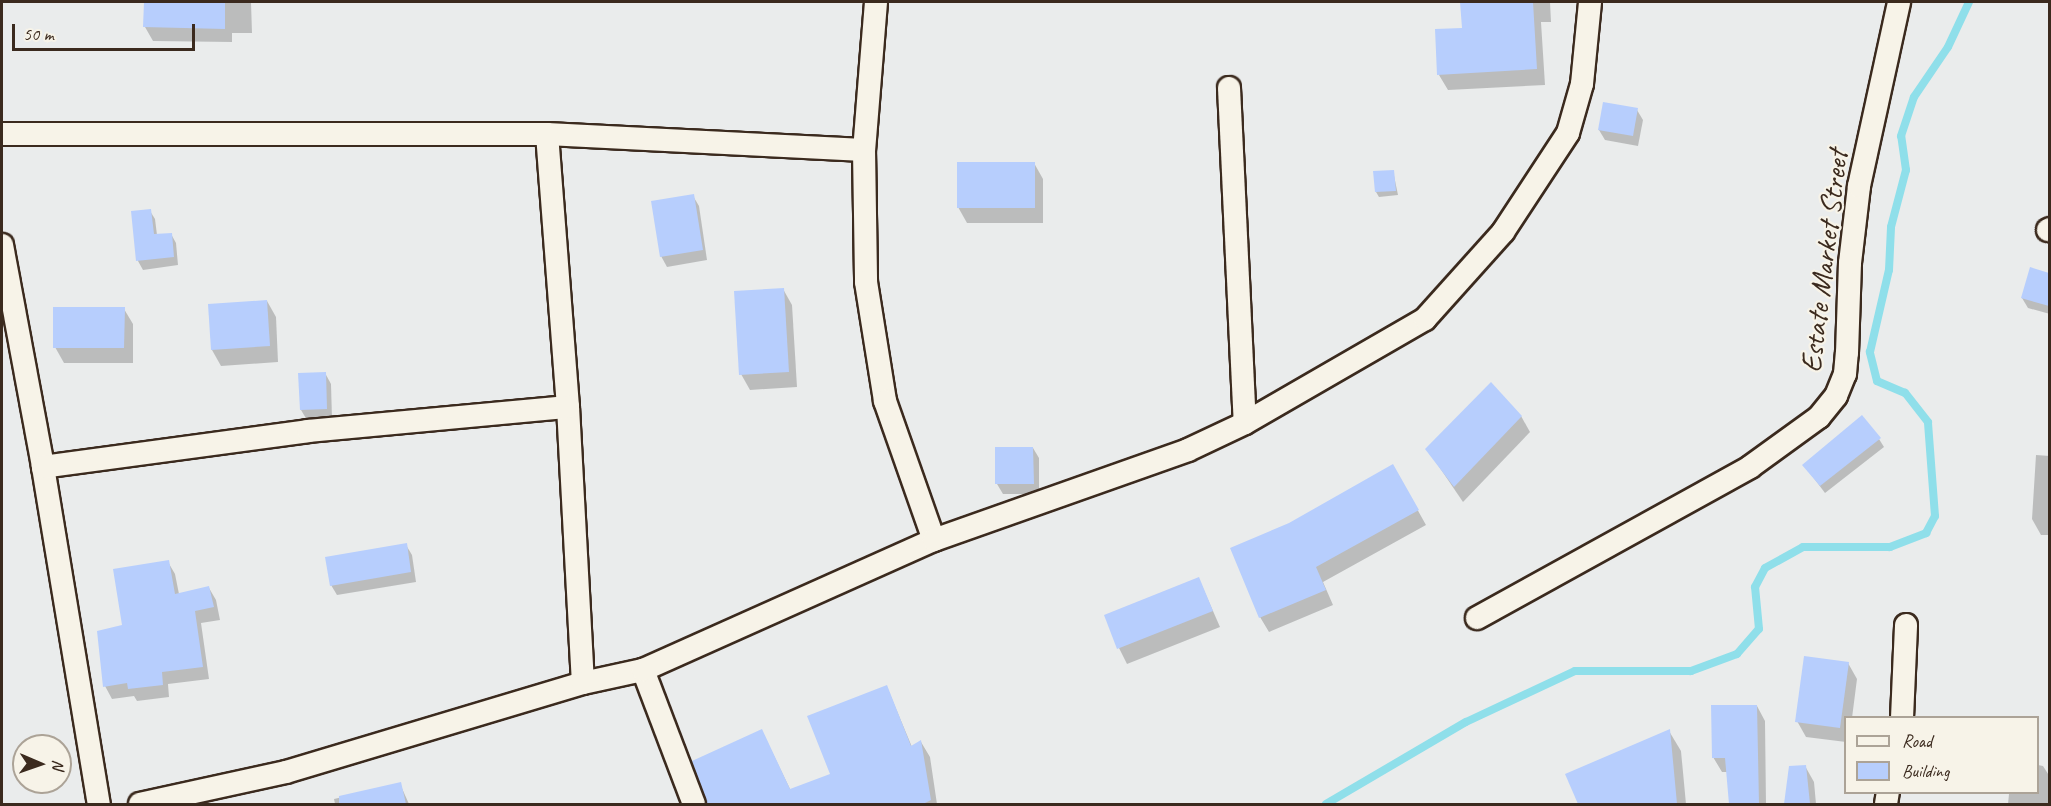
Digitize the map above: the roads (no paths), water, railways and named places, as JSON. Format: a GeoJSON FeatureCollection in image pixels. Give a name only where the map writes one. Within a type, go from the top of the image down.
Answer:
{"type":"FeatureCollection","features":[{"type":"Feature","properties":{"kind":"street"},"geometry":{"type":"LineString","coordinates":[[876,2],[864,150],[866,282],[885,401],[934,540]]}},
{"type":"Feature","properties":{"kind":"street"},"geometry":{"type":"LineString","coordinates":[[140,804],[286,772],[583,683],[644,670],[934,540],[1188,450],[1245,423],[1425,319],[1503,232],[1568,133],[1582,84],[1590,2]]}},
{"type":"Feature","properties":{"kind":"street","name":"Estate Market Street"},"geometry":{"type":"LineString","coordinates":[[1477,618],[1750,467],[1819,417],[1836,396],[1845,374],[1850,263],[1859,186],[1899,2]]}},
{"type":"Feature","properties":{"kind":"street"},"geometry":{"type":"LineString","coordinates":[[1229,88],[1245,423]]}},
{"type":"Feature","properties":{"kind":"street"},"geometry":{"type":"LineString","coordinates":[[2,134],[547,134],[864,150]]}},
{"type":"Feature","properties":{"kind":"street"},"geometry":{"type":"LineString","coordinates":[[547,134],[568,407],[583,683]]}},
{"type":"Feature","properties":{"kind":"street"},"geometry":{"type":"LineString","coordinates":[[2,245],[43,467],[99,804]]}},
{"type":"Feature","properties":{"kind":"street"},"geometry":{"type":"LineString","coordinates":[[43,467],[308,430],[568,407]]}},
{"type":"Feature","properties":{"kind":"street"},"geometry":{"type":"LineString","coordinates":[[1902,716],[1906,625]]}},
{"type":"Feature","properties":{"kind":"street"},"geometry":{"type":"LineString","coordinates":[[644,670],[694,804]]}},
{"type":"Feature","properties":{"kind":"waterway"},"geometry":{"type":"LineString","coordinates":[[1326,804],[1466,722],[1575,671],[1691,671],[1737,654],[1759,629],[1755,587],[1765,568],[1803,547],[1890,547],[1926,533],[1935,516],[1928,422],[1905,393],[1877,381],[1870,352],[1889,270],[1891,227],[1906,170],[1901,136],[1914,97],[1948,47],[1969,2]]}}]}
